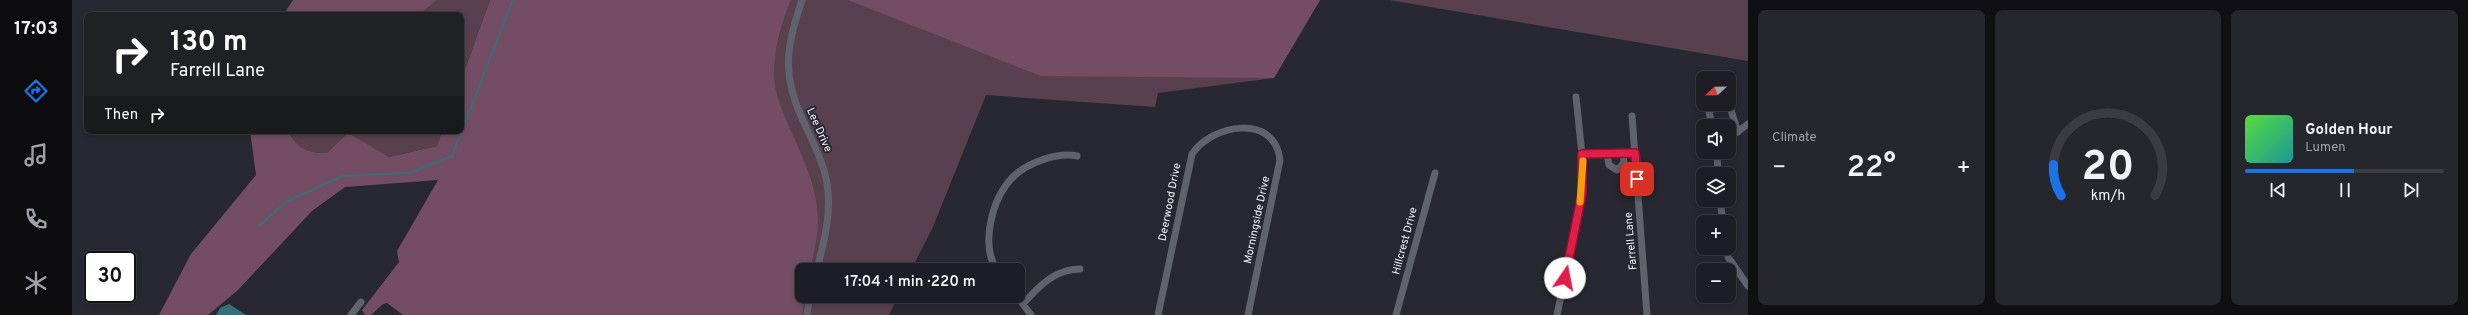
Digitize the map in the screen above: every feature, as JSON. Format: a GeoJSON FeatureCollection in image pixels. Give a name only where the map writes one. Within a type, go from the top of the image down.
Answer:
{"type":"FeatureCollection","features":[{"type":"Feature","properties":{"kind":"street","name":"Lee Drive"},"geometry":{"type":"LineString","coordinates":[[802,0],[792,31],[787,63],[789,82],[795,102],[816,147],[827,182],[829,210],[818,263]]}},
{"type":"Feature","properties":{"kind":"street"},"geometry":{"type":"LineString","coordinates":[[1557,315],[1582,194],[1582,154],[1576,97]]}},
{"type":"Feature","properties":{"kind":"street"},"geometry":{"type":"LineString","coordinates":[[1710,119],[1709,112],[1715,107],[1730,107],[1734,119]]}},
{"type":"Feature","properties":{"kind":"street","name":"Farrell Lane"},"geometry":{"type":"LineString","coordinates":[[1632,116],[1647,315]]}},
{"type":"Feature","properties":{"kind":"street"},"geometry":{"type":"LineString","coordinates":[[1736,126],[1738,132],[1748,124]]}},
{"type":"Feature","properties":{"kind":"street","name":"Deerwood Drive"},"geometry":{"type":"LineString","coordinates":[[1158,315],[1192,154],[1201,142],[1220,132],[1246,128],[1267,133]]}},
{"type":"Feature","properties":{"kind":"street","name":"Morningside Drive"},"geometry":{"type":"LineString","coordinates":[[1248,315],[1280,160],[1277,146],[1267,133]]}},
{"type":"Feature","properties":{"kind":"street"},"geometry":{"type":"LineString","coordinates":[[1582,154],[1635,153]]}},
{"type":"Feature","properties":{"kind":"street"},"geometry":{"type":"LineString","coordinates":[[1607,154],[1609,164],[1617,170],[1624,163],[1623,154]]}},
{"type":"Feature","properties":{"kind":"street"},"geometry":{"type":"LineString","coordinates":[[994,263],[990,256],[988,239],[993,215],[1006,186],[1012,178],[1028,166],[1056,156],[1077,156]]}},
{"type":"Feature","properties":{"kind":"street","name":"Hillcrest Drive"},"geometry":{"type":"LineString","coordinates":[[1396,315],[1435,173]]}},
{"type":"Feature","properties":{"kind":"street"},"geometry":{"type":"LineString","coordinates":[[1728,255],[1748,286]]}},
{"type":"Feature","properties":{"kind":"street"},"geometry":{"type":"LineString","coordinates":[[1031,315],[1023,304],[1054,275],[1064,271],[1080,269]]}},
{"type":"Feature","properties":{"kind":"street"},"geometry":{"type":"LineString","coordinates":[[351,315],[361,302]]}},
{"type":"Feature","properties":{"kind":"street"},"geometry":{"type":"LineString","coordinates":[[807,315],[809,303]]}},
{"type":"Feature","properties":{"kind":"shaded area"},"geometry":{"type":"Polygon","coordinates":[[[293,0],[437,0],[423,12],[285,12],[293,0]]]}},
{"type":"Feature","properties":{"kind":"shaded area"},"geometry":{"type":"Polygon","coordinates":[[[437,0],[490,0],[464,72],[464,12],[423,12],[437,0]]]}},
{"type":"Feature","properties":{"kind":"shaded area"},"geometry":{"type":"Polygon","coordinates":[[[490,0],[791,0],[782,23],[776,48],[774,74],[778,98],[809,173],[817,205],[817,234],[811,263],[795,263],[795,303],[804,303],[802,315],[403,315],[387,303],[383,304],[371,315],[365,315],[362,310],[399,262],[397,251],[438,180],[345,187],[312,211],[237,291],[208,315],[159,315],[191,254],[256,175],[250,134],[290,134],[295,142],[304,149],[327,153],[347,134],[350,134],[389,157],[437,146],[441,134],[464,134],[464,72],[490,0]]]}},
{"type":"Feature","properties":{"kind":"shaded area"},"geometry":{"type":"Polygon","coordinates":[[[670,0],[1320,0],[1274,78],[1158,93],[1155,107],[986,95],[932,229],[915,263],[795,263],[795,303],[895,303],[889,315],[486,315],[670,0]]]}},
{"type":"Feature","properties":{"kind":"shaded area"},"geometry":{"type":"Polygon","coordinates":[[[848,0],[1320,0],[1274,78],[1041,76],[848,0]]]}},
{"type":"Feature","properties":{"kind":"shaded area"},"geometry":{"type":"Polygon","coordinates":[[[1389,0],[1748,0],[1748,61],[1389,0]]]}},
{"type":"Feature","properties":{"kind":"shaded area"},"geometry":{"type":"Polygon","coordinates":[[[290,134],[348,134],[327,153],[304,149],[290,134]]]}},
{"type":"Feature","properties":{"kind":"shaded area"},"geometry":{"type":"Polygon","coordinates":[[[348,134],[441,134],[437,146],[389,157],[348,134]]]}},
{"type":"Feature","properties":{"kind":"water"},"geometry":{"type":"Polygon","coordinates":[[[229,304],[246,315],[216,315],[220,308],[229,304]]]}},
{"type":"Feature","properties":{"kind":"waterway"},"geometry":{"type":"LineString","coordinates":[[464,125],[513,0]]}},
{"type":"Feature","properties":{"kind":"waterway"},"geometry":{"type":"LineString","coordinates":[[259,226],[286,202],[342,176],[409,173],[452,156],[461,134]]}},
{"type":"Feature","properties":{"kind":"slow traffic"},"geometry":{"type":"LineString","coordinates":[[1580,202],[1583,183],[1583,161]]}},
{"type":"Feature","properties":{"kind":"route"},"geometry":{"type":"LineString","coordinates":[[1565,278],[1582,194],[1582,154],[1635,153],[1637,179]]}}]}
